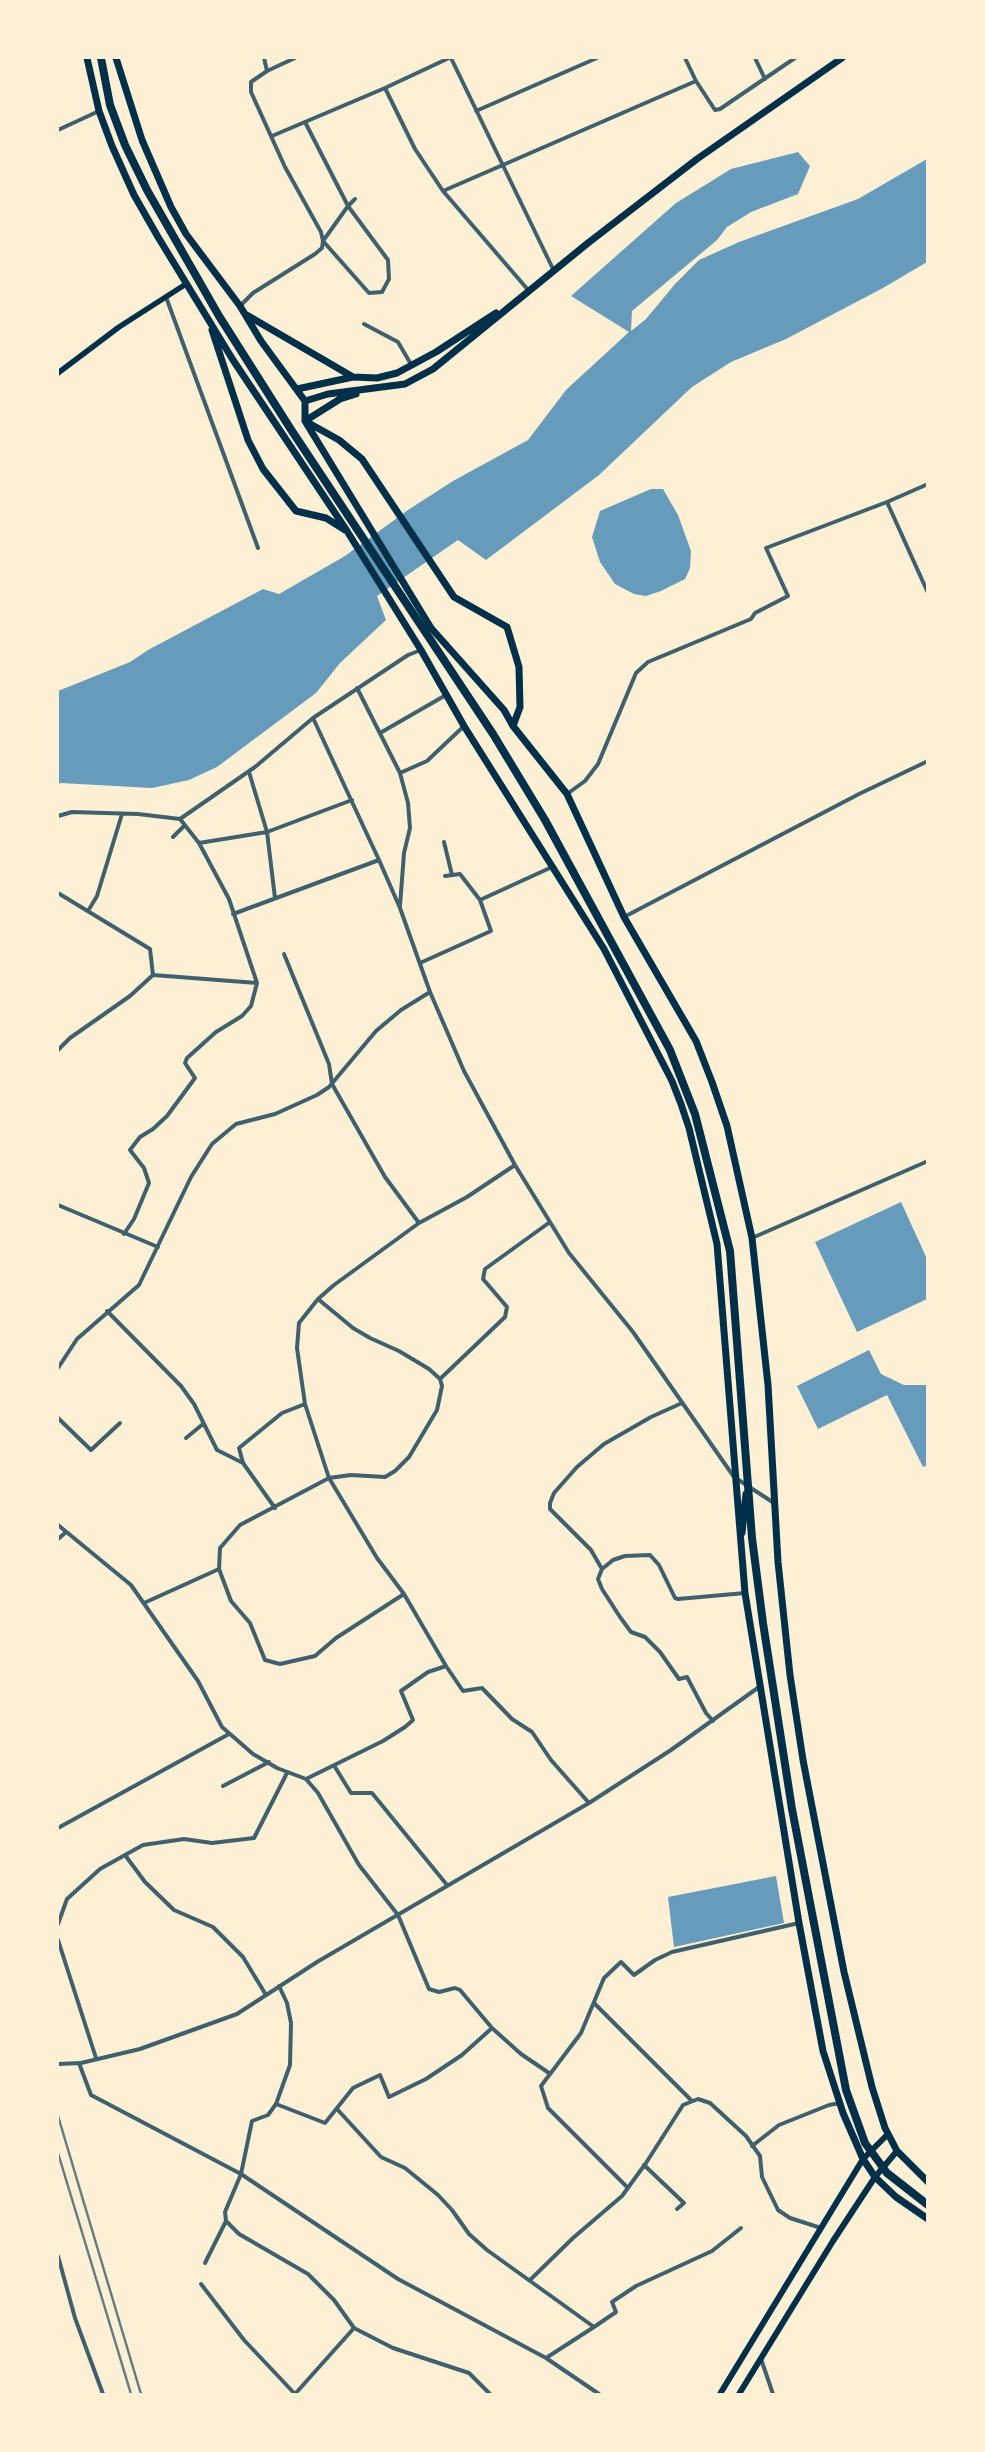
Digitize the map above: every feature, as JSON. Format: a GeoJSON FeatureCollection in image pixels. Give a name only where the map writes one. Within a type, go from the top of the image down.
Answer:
{"type":"FeatureCollection","features":[{"type":"Feature","properties":{"kind":"highway"},"geometry":{"type":"LineString","coordinates":[[87,58],[99,111],[134,195],[186,284],[347,531],[421,650],[464,726],[543,849],[552,867],[604,949],[672,1081],[689,1128],[717,1244],[734,1477],[745,1593],[799,1923],[823,2050],[840,2103],[863,2159],[875,2177],[896,2197],[928,2219]]}},
{"type":"Feature","properties":{"kind":"highway"},"geometry":{"type":"LineString","coordinates":[[101,58],[110,105],[125,145],[147,190],[224,324],[359,533],[493,734],[545,820],[670,1050],[695,1114],[730,1251],[752,1538],[763,1623],[792,1809],[846,2090],[865,2143],[887,2173],[928,2205]]}},
{"type":"Feature","properties":{"kind":"highway"},"geometry":{"type":"LineString","coordinates":[[116,58],[142,140],[171,207],[206,263],[240,306],[261,341],[305,401],[305,422],[432,628],[504,710],[513,726],[567,794],[624,917],[696,1041],[727,1126],[752,1238],[768,1385],[778,1562],[790,1675],[803,1760],[844,1972],[872,2087],[888,2134],[897,2151],[928,2182]]}},
{"type":"Feature","properties":{"kind":"highway"},"geometry":{"type":"LineString","coordinates":[[305,401],[328,394],[405,384],[432,369],[697,159],[842,58]]}},
{"type":"Feature","properties":{"kind":"highway"},"geometry":{"type":"LineString","coordinates":[[296,389],[353,377],[377,378],[412,366],[529,291]]}},
{"type":"Feature","properties":{"kind":"highway"},"geometry":{"type":"LineString","coordinates":[[245,314],[353,377]]}},
{"type":"Feature","properties":{"kind":"highway"},"geometry":{"type":"LineString","coordinates":[[208,318],[248,440],[263,469],[296,511],[326,518],[347,531]]}},
{"type":"Feature","properties":{"kind":"highway"},"geometry":{"type":"LineString","coordinates":[[305,422],[340,399],[368,390]]}},
{"type":"Feature","properties":{"kind":"highway"},"geometry":{"type":"LineString","coordinates":[[305,422],[339,440],[362,459],[454,597],[508,627],[519,667],[520,707],[513,726]]}},
{"type":"Feature","properties":{"kind":"highway"},"geometry":{"type":"LineString","coordinates":[[740,1548],[748,1479]]}},
{"type":"Feature","properties":{"kind":"main road"},"geometry":{"type":"LineString","coordinates":[[58,373],[119,328],[186,284]]}},
{"type":"Feature","properties":{"kind":"main road"},"geometry":{"type":"LineString","coordinates":[[720,2394],[863,2159],[888,2134]]}},
{"type":"Feature","properties":{"kind":"main road"},"geometry":{"type":"LineString","coordinates":[[739,2394],[875,2177],[897,2151]]}},
{"type":"Feature","properties":{"kind":"street"},"geometry":{"type":"LineString","coordinates":[[264,58],[267,71]]}},
{"type":"Feature","properties":{"kind":"street"},"geometry":{"type":"LineString","coordinates":[[240,306],[253,292],[322,248],[321,232],[285,167],[253,98],[251,82],[267,71],[295,58]]}},
{"type":"Feature","properties":{"kind":"street"},"geometry":{"type":"LineString","coordinates":[[272,136],[450,58],[502,166],[523,202],[554,271]]}},
{"type":"Feature","properties":{"kind":"street"},"geometry":{"type":"LineString","coordinates":[[476,111],[597,58]]}},
{"type":"Feature","properties":{"kind":"street"},"geometry":{"type":"LineString","coordinates":[[685,58],[696,81],[715,110],[720,109],[796,58]]}},
{"type":"Feature","properties":{"kind":"street"},"geometry":{"type":"LineString","coordinates":[[755,58],[765,80]]}},
{"type":"Feature","properties":{"kind":"street"},"geometry":{"type":"LineString","coordinates":[[442,192],[696,81]]}},
{"type":"Feature","properties":{"kind":"street"},"geometry":{"type":"LineString","coordinates":[[385,88],[415,149],[442,192],[529,291]]}},
{"type":"Feature","properties":{"kind":"street"},"geometry":{"type":"LineString","coordinates":[[58,130],[99,111]]}},
{"type":"Feature","properties":{"kind":"street"},"geometry":{"type":"LineString","coordinates":[[305,122],[348,206],[388,260],[389,279],[382,292],[369,293],[323,241]]}},
{"type":"Feature","properties":{"kind":"street"},"geometry":{"type":"LineString","coordinates":[[323,241],[355,199]]}},
{"type":"Feature","properties":{"kind":"street"},"geometry":{"type":"LineString","coordinates":[[166,297],[258,548]]}},
{"type":"Feature","properties":{"kind":"street"},"geometry":{"type":"LineString","coordinates":[[364,324],[398,342],[412,366]]}},
{"type":"Feature","properties":{"kind":"street"},"geometry":{"type":"LineString","coordinates":[[567,794],[585,781],[598,764],[636,673],[648,662],[751,619],[755,613],[788,596],[766,548],[887,502],[928,484]]}},
{"type":"Feature","properties":{"kind":"street"},"geometry":{"type":"LineString","coordinates":[[887,502],[928,593]]}},
{"type":"Feature","properties":{"kind":"street"},"geometry":{"type":"LineString","coordinates":[[58,816],[72,812],[180,819],[249,772],[313,718],[408,655],[421,650]]}},
{"type":"Feature","properties":{"kind":"street"},"geometry":{"type":"LineString","coordinates":[[357,688],[400,773],[408,803],[410,828],[404,853],[400,908]]}},
{"type":"Feature","properties":{"kind":"street"},"geometry":{"type":"LineString","coordinates":[[380,733],[446,695]]}},
{"type":"Feature","properties":{"kind":"street"},"geometry":{"type":"LineString","coordinates":[[313,718],[400,908],[430,992],[464,1071],[515,1165],[569,1253],[633,1332],[734,1477],[774,1504]]}},
{"type":"Feature","properties":{"kind":"street"},"geometry":{"type":"LineString","coordinates":[[400,773],[427,761],[464,726]]}},
{"type":"Feature","properties":{"kind":"street"},"geometry":{"type":"LineString","coordinates":[[624,917],[859,794],[928,761]]}},
{"type":"Feature","properties":{"kind":"street"},"geometry":{"type":"LineString","coordinates":[[249,772],[267,832],[274,898]]}},
{"type":"Feature","properties":{"kind":"street"},"geometry":{"type":"LineString","coordinates":[[199,843],[267,832],[352,800]]}},
{"type":"Feature","properties":{"kind":"street"},"geometry":{"type":"LineString","coordinates":[[88,911],[97,896],[122,814]]}},
{"type":"Feature","properties":{"kind":"street"},"geometry":{"type":"LineString","coordinates":[[124,1234],[134,1219],[149,1182],[144,1168],[130,1150],[140,1137],[166,1116],[195,1078],[185,1063],[187,1058],[216,1032],[242,1016],[250,1006],[257,983],[229,899],[199,843],[180,819]]}},
{"type":"Feature","properties":{"kind":"street"},"geometry":{"type":"LineString","coordinates":[[173,837],[185,825]]}},
{"type":"Feature","properties":{"kind":"street"},"geometry":{"type":"LineString","coordinates":[[444,842],[452,875]]}},
{"type":"Feature","properties":{"kind":"street"},"geometry":{"type":"LineString","coordinates":[[233,914],[379,860]]}},
{"type":"Feature","properties":{"kind":"street"},"geometry":{"type":"LineString","coordinates":[[480,900],[552,867]]}},
{"type":"Feature","properties":{"kind":"street"},"geometry":{"type":"LineString","coordinates":[[420,963],[491,931],[480,900],[460,874],[445,876]]}},
{"type":"Feature","properties":{"kind":"street"},"geometry":{"type":"LineString","coordinates":[[58,893],[150,949],[153,975]]}},
{"type":"Feature","properties":{"kind":"street"},"geometry":{"type":"LineString","coordinates":[[284,954],[329,1064],[332,1084],[385,1177],[419,1223]]}},
{"type":"Feature","properties":{"kind":"street"},"geometry":{"type":"LineString","coordinates":[[58,1050],[70,1038],[130,996],[153,975],[257,983]]}},
{"type":"Feature","properties":{"kind":"street"},"geometry":{"type":"LineString","coordinates":[[58,1368],[77,1339],[139,1285],[191,1177],[212,1144],[236,1124],[275,1114],[317,1095],[332,1084],[376,1030],[401,1010],[430,992]]}},
{"type":"Feature","properties":{"kind":"street"},"geometry":{"type":"LineString","coordinates":[[752,1238],[928,1162]]}},
{"type":"Feature","properties":{"kind":"street"},"geometry":{"type":"LineString","coordinates":[[515,1165],[467,1197],[419,1223],[334,1285],[318,1299],[299,1323],[297,1348],[305,1404],[329,1478],[372,1550],[404,1594],[446,1666],[463,1690],[482,1688],[512,1719],[532,1732],[551,1760],[589,1803]]}},
{"type":"Feature","properties":{"kind":"street"},"geometry":{"type":"LineString","coordinates":[[58,1205],[158,1247]]}},
{"type":"Feature","properties":{"kind":"street"},"geometry":{"type":"LineString","coordinates":[[440,1379],[505,1317],[507,1307],[483,1279],[485,1269],[550,1222]]}},
{"type":"Feature","properties":{"kind":"street"},"geometry":{"type":"LineString","coordinates":[[318,1299],[353,1328],[399,1351],[429,1369],[440,1379],[442,1386],[437,1410],[409,1456],[395,1471],[384,1477],[351,1475],[329,1478],[240,1525],[220,1548],[219,1570],[231,1601],[255,1634],[264,1660],[280,1664],[315,1656],[358,1623],[404,1594]]}},
{"type":"Feature","properties":{"kind":"street"},"geometry":{"type":"LineString","coordinates":[[108,1311],[182,1386],[194,1404],[217,1450],[243,1463]]}},
{"type":"Feature","properties":{"kind":"street"},"geometry":{"type":"LineString","coordinates":[[602,1569],[591,1550],[550,1509],[554,1493],[578,1467],[604,1444],[651,1417],[682,1403]]}},
{"type":"Feature","properties":{"kind":"street"},"geometry":{"type":"LineString","coordinates":[[275,1508],[243,1463],[239,1448],[282,1414],[305,1404]]}},
{"type":"Feature","properties":{"kind":"street"},"geometry":{"type":"LineString","coordinates":[[58,1418],[91,1450],[120,1423]]}},
{"type":"Feature","properties":{"kind":"street"},"geometry":{"type":"LineString","coordinates":[[186,1438],[203,1424]]}},
{"type":"Feature","properties":{"kind":"street"},"geometry":{"type":"LineString","coordinates":[[58,1525],[65,1533],[131,1585],[198,1681],[218,1720],[229,1734],[253,1754],[287,1773],[306,1779],[318,1793],[359,1865],[398,1915],[429,1989],[439,1992],[454,1988],[460,1990],[492,2028],[521,2054],[550,2073]]}},
{"type":"Feature","properties":{"kind":"street"},"geometry":{"type":"LineString","coordinates":[[58,1539],[65,1533]]}},
{"type":"Feature","properties":{"kind":"street"},"geometry":{"type":"LineString","coordinates":[[713,1721],[706,1713],[687,1677],[679,1679],[645,1637],[631,1632],[602,1589],[598,1579],[602,1569],[613,1560],[625,1556],[650,1555],[659,1565],[674,1595],[678,1599],[745,1593]]}},
{"type":"Feature","properties":{"kind":"street"},"geometry":{"type":"LineString","coordinates":[[144,1603],[219,1570]]}},
{"type":"Feature","properties":{"kind":"street"},"geometry":{"type":"LineString","coordinates":[[306,1779],[334,1767],[383,1741],[413,1720],[401,1691],[430,1671],[446,1666]]}},
{"type":"Feature","properties":{"kind":"street"},"geometry":{"type":"LineString","coordinates":[[58,2064],[79,2063],[140,2049],[237,2014],[447,1885],[589,1803],[713,1721],[759,1687]]}},
{"type":"Feature","properties":{"kind":"street"},"geometry":{"type":"LineString","coordinates":[[58,1828],[229,1734]]}},
{"type":"Feature","properties":{"kind":"street"},"geometry":{"type":"LineString","coordinates":[[224,1786],[269,1762]]}},
{"type":"Feature","properties":{"kind":"street"},"geometry":{"type":"LineString","coordinates":[[334,1767],[352,1793],[372,1793],[447,1885]]}},
{"type":"Feature","properties":{"kind":"street"},"geometry":{"type":"LineString","coordinates":[[58,1924],[67,1899],[100,1869],[143,1845],[184,1839],[212,1843],[254,1838],[287,1773]]}},
{"type":"Feature","properties":{"kind":"street"},"geometry":{"type":"LineString","coordinates":[[125,1855],[145,1882],[174,1910],[213,1927],[243,1957],[266,1995]]}},
{"type":"Feature","properties":{"kind":"street"},"geometry":{"type":"LineString","coordinates":[[628,2186],[548,2108],[541,2086],[580,2033],[604,1978],[621,1962],[634,1975],[655,1960],[672,1952],[799,1923]]}},
{"type":"Feature","properties":{"kind":"street"},"geometry":{"type":"LineString","coordinates":[[58,1940],[96,2058]]}},
{"type":"Feature","properties":{"kind":"street"},"geometry":{"type":"LineString","coordinates":[[205,2262],[226,2222],[225,2212],[240,2174],[252,2121],[268,2115],[276,2104],[290,2065],[291,2023],[287,2003],[280,1986]]}},
{"type":"Feature","properties":{"kind":"street"},"geometry":{"type":"LineString","coordinates":[[594,2003],[691,2100]]}},
{"type":"Feature","properties":{"kind":"street"},"geometry":{"type":"LineString","coordinates":[[276,2104],[325,2123],[353,2088],[380,2075],[389,2097],[426,2080],[462,2055],[492,2028]]}},
{"type":"Feature","properties":{"kind":"street"},"geometry":{"type":"LineString","coordinates":[[79,2063],[90,2095],[240,2174],[398,2279],[546,2358],[599,2394]]}},
{"type":"Feature","properties":{"kind":"street"},"geometry":{"type":"LineString","coordinates":[[530,2280],[573,2238],[622,2196],[644,2166],[683,2105],[691,2100],[698,2099],[710,2103],[746,2136],[760,2156],[762,2177],[778,2210],[790,2218],[821,2228]]}},
{"type":"Feature","properties":{"kind":"street"},"geometry":{"type":"LineString","coordinates":[[752,2146],[779,2125],[829,2105],[840,2103]]}},
{"type":"Feature","properties":{"kind":"street"},"geometry":{"type":"LineString","coordinates":[[337,2109],[381,2157],[405,2168],[430,2189],[452,2210],[469,2234],[486,2250],[594,2326]]}},
{"type":"Feature","properties":{"kind":"street"},"geometry":{"type":"LineString","coordinates":[[644,2166],[684,2204],[678,2209]]}},
{"type":"Feature","properties":{"kind":"street"},"geometry":{"type":"LineString","coordinates":[[226,2222],[239,2234],[308,2274],[334,2300],[354,2328],[393,2348],[469,2372],[490,2394]]}},
{"type":"Feature","properties":{"kind":"street"},"geometry":{"type":"LineString","coordinates":[[546,2358],[616,2312],[612,2302],[636,2286],[712,2251],[741,2228]]}},
{"type":"Feature","properties":{"kind":"street"},"geometry":{"type":"LineString","coordinates":[[58,2256],[75,2318],[103,2394]]}},
{"type":"Feature","properties":{"kind":"street"},"geometry":{"type":"LineString","coordinates":[[201,2284],[244,2340],[295,2394],[354,2328]]}},
{"type":"Feature","properties":{"kind":"street"},"geometry":{"type":"LineString","coordinates":[[761,2359],[773,2394]]}},
{"type":"Feature","properties":{"kind":"water"},"geometry":{"type":"Polygon","coordinates":[[[798,152],[810,166],[798,194],[751,212],[727,227],[717,240],[632,311],[631,331],[646,319],[675,284],[699,260],[739,242],[858,199],[927,159],[927,262],[883,288],[786,339],[731,362],[692,387],[599,475],[486,560],[458,540],[377,596],[386,620],[340,663],[316,693],[217,767],[189,780],[152,788],[58,784],[58,691],[130,662],[148,650],[263,589],[279,594],[345,556],[408,510],[453,481],[528,440],[566,390],[629,332],[571,296],[676,203],[731,169],[798,152]]]}},
{"type":"Feature","properties":{"kind":"water"},"geometry":{"type":"Polygon","coordinates":[[[651,489],[663,489],[678,515],[691,551],[690,568],[685,579],[646,596],[634,594],[615,584],[600,562],[592,537],[600,511],[651,489]]]}},
{"type":"Feature","properties":{"kind":"water"},"geometry":{"type":"Polygon","coordinates":[[[901,1202],[927,1259],[927,1299],[857,1332],[815,1242],[901,1202]]]}},
{"type":"Feature","properties":{"kind":"water"},"geometry":{"type":"Polygon","coordinates":[[[869,1350],[881,1374],[904,1385],[927,1385],[927,1465],[923,1467],[887,1395],[818,1429],[797,1386],[869,1350]]]}},
{"type":"Feature","properties":{"kind":"water"},"geometry":{"type":"Polygon","coordinates":[[[776,1876],[784,1923],[674,1947],[668,1897],[776,1876]]]}},
{"type":"Feature","properties":{"kind":"railway"},"geometry":{"type":"LineString","coordinates":[[58,2116],[141,2394]]}},
{"type":"Feature","properties":{"kind":"railway"},"geometry":{"type":"LineString","coordinates":[[58,2153],[131,2394]]}}]}
